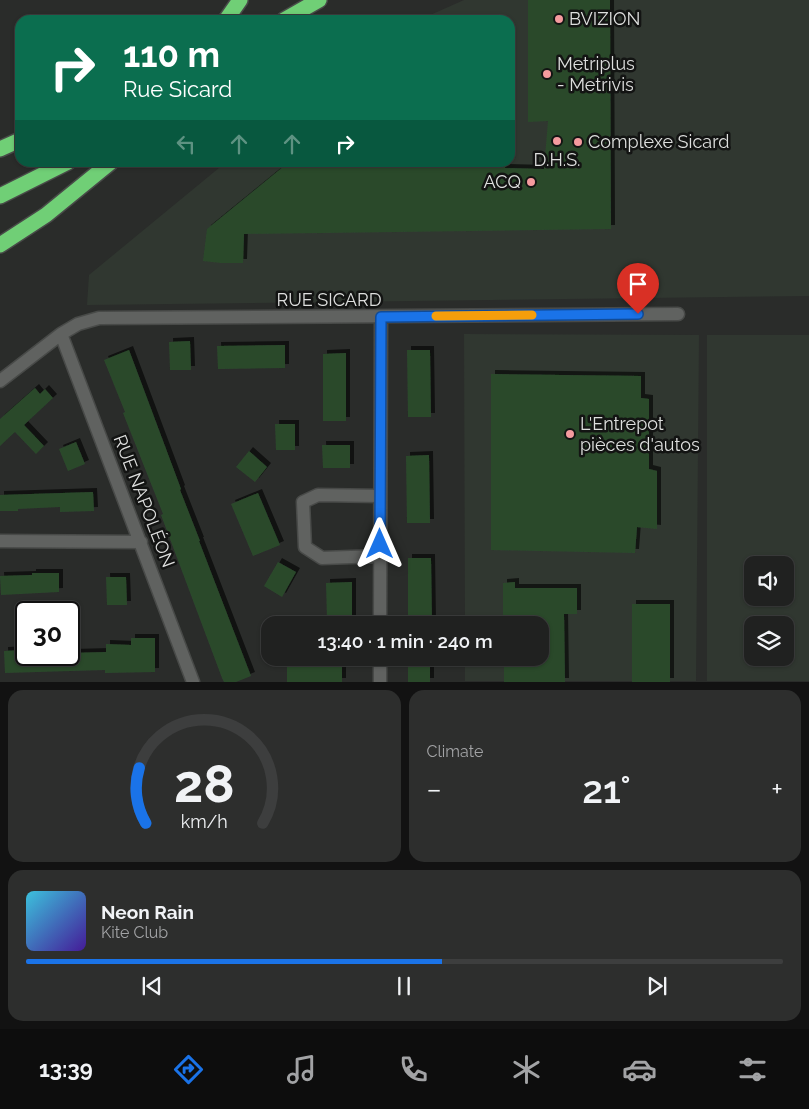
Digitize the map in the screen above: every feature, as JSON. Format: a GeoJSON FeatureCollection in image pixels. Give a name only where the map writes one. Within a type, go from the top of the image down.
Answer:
{"type":"FeatureCollection","features":[{"type":"Feature","properties":{"kind":"highway"},"geometry":{"type":"LineString","coordinates":[[230,15],[240,0]]}},
{"type":"Feature","properties":{"kind":"highway"},"geometry":{"type":"LineString","coordinates":[[293,15],[319,0]]}},
{"type":"Feature","properties":{"kind":"highway"},"geometry":{"type":"LineString","coordinates":[[0,149],[15,142]]}},
{"type":"Feature","properties":{"kind":"highway"},"geometry":{"type":"LineString","coordinates":[[0,196],[58,167]]}},
{"type":"Feature","properties":{"kind":"highway"},"geometry":{"type":"LineString","coordinates":[[0,246],[46,215],[106,167]]}},
{"type":"Feature","properties":{"kind":"street","name":"RUE SICARD"},"geometry":{"type":"LineString","coordinates":[[0,381],[61,334],[78,324],[99,318],[678,314]]}},
{"type":"Feature","properties":{"kind":"street"},"geometry":{"type":"LineString","coordinates":[[380,616],[381,317]]}},
{"type":"Feature","properties":{"kind":"street","name":"RUE NAPOLÉON"},"geometry":{"type":"LineString","coordinates":[[61,334],[193,682]]}},
{"type":"Feature","properties":{"kind":"street"},"geometry":{"type":"LineString","coordinates":[[380,496],[318,495],[303,502],[305,547],[322,558],[380,556]]}},
{"type":"Feature","properties":{"kind":"street"},"geometry":{"type":"LineString","coordinates":[[0,541],[141,542]]}},
{"type":"Feature","properties":{"kind":"street"},"geometry":{"type":"LineString","coordinates":[[380,666],[380,682]]}},
{"type":"Feature","properties":{"kind":"shaded area"},"geometry":{"type":"Polygon","coordinates":[[[464,0],[809,0],[809,296],[87,305],[89,275],[220,167],[515,167],[515,15],[430,15],[464,0]]]}},
{"type":"Feature","properties":{"kind":"shaded area"},"geometry":{"type":"Polygon","coordinates":[[[464,334],[699,335],[696,681],[465,681],[465,666],[549,666],[549,616],[465,616],[464,334]]]}},
{"type":"Feature","properties":{"kind":"shaded area"},"geometry":{"type":"Polygon","coordinates":[[[707,335],[809,335],[809,681],[707,681],[707,335]]]}},
{"type":"Feature","properties":{"kind":"building","name":"Complexe Sicard"},"geometry":{"type":"Polygon","coordinates":[[[528,0],[610,0],[611,229],[244,234],[243,263],[203,261],[207,229],[283,167],[505,167],[544,169],[548,121],[528,122],[528,0]]]}},
{"type":"Feature","properties":{"kind":"building"},"geometry":{"type":"Polygon","coordinates":[[[190,341],[191,370],[170,370],[169,342],[190,341]]]}},
{"type":"Feature","properties":{"kind":"building"},"geometry":{"type":"Polygon","coordinates":[[[285,345],[285,368],[218,369],[217,346],[285,345]]]}},
{"type":"Feature","properties":{"kind":"building"},"geometry":{"type":"Polygon","coordinates":[[[129,350],[251,676],[236,682],[224,682],[222,678],[161,515],[163,514],[104,360],[129,350]]]}},
{"type":"Feature","properties":{"kind":"building"},"geometry":{"type":"Polygon","coordinates":[[[407,350],[430,350],[431,417],[408,417],[407,350]]]}},
{"type":"Feature","properties":{"kind":"building"},"geometry":{"type":"Polygon","coordinates":[[[346,353],[346,421],[323,421],[323,354],[346,353]]]}},
{"type":"Feature","properties":{"kind":"building","name":"L'Entrepot pièces d'autos"},"geometry":{"type":"Polygon","coordinates":[[[491,374],[641,376],[641,398],[649,399],[649,469],[657,471],[657,529],[637,527],[635,553],[491,550],[491,374]]]}},
{"type":"Feature","properties":{"kind":"building"},"geometry":{"type":"Polygon","coordinates":[[[35,388],[40,394],[45,389],[53,398],[24,425],[44,446],[36,454],[15,432],[0,446],[0,419],[35,388]]]}},
{"type":"Feature","properties":{"kind":"building"},"geometry":{"type":"Polygon","coordinates":[[[275,424],[295,424],[295,450],[276,450],[275,424]]]}},
{"type":"Feature","properties":{"kind":"building"},"geometry":{"type":"Polygon","coordinates":[[[76,442],[85,464],[68,471],[59,449],[76,442]]]}},
{"type":"Feature","properties":{"kind":"building"},"geometry":{"type":"Polygon","coordinates":[[[322,445],[350,445],[350,468],[323,468],[322,445]]]}},
{"type":"Feature","properties":{"kind":"building"},"geometry":{"type":"Polygon","coordinates":[[[249,451],[267,467],[255,482],[236,467],[249,451]]]}},
{"type":"Feature","properties":{"kind":"building"},"geometry":{"type":"Polygon","coordinates":[[[429,455],[430,523],[407,523],[406,456],[429,455]]]}},
{"type":"Feature","properties":{"kind":"building"},"geometry":{"type":"Polygon","coordinates":[[[93,492],[94,511],[60,512],[60,507],[0,511],[0,495],[93,492]]]}},
{"type":"Feature","properties":{"kind":"building"},"geometry":{"type":"Polygon","coordinates":[[[258,493],[280,545],[253,556],[231,504],[258,493]]]}},
{"type":"Feature","properties":{"kind":"building"},"geometry":{"type":"Polygon","coordinates":[[[408,558],[431,558],[432,616],[408,616],[408,558]]]}},
{"type":"Feature","properties":{"kind":"building"},"geometry":{"type":"Polygon","coordinates":[[[278,562],[296,572],[282,597],[264,586],[278,562]]]}},
{"type":"Feature","properties":{"kind":"building"},"geometry":{"type":"Polygon","coordinates":[[[32,573],[59,573],[59,592],[1,595],[0,576],[32,575],[32,573]]]}},
{"type":"Feature","properties":{"kind":"building"},"geometry":{"type":"Polygon","coordinates":[[[106,577],[126,577],[127,605],[107,605],[106,577]]]}},
{"type":"Feature","properties":{"kind":"building"},"geometry":{"type":"Polygon","coordinates":[[[352,582],[352,616],[327,616],[326,583],[352,582]]]}},
{"type":"Feature","properties":{"kind":"building"},"geometry":{"type":"Polygon","coordinates":[[[515,582],[515,588],[577,588],[577,614],[564,614],[565,682],[504,682],[504,666],[549,666],[549,616],[503,616],[503,583],[515,582]]]}},
{"type":"Feature","properties":{"kind":"building"},"geometry":{"type":"Polygon","coordinates":[[[632,604],[670,604],[670,682],[632,682],[632,604]]]}},
{"type":"Feature","properties":{"kind":"building"},"geometry":{"type":"Polygon","coordinates":[[[131,638],[155,638],[155,672],[105,673],[105,670],[5,673],[4,651],[15,650],[15,666],[80,666],[80,653],[106,652],[106,644],[131,645],[131,638]]]}},
{"type":"Feature","properties":{"kind":"building"},"geometry":{"type":"Polygon","coordinates":[[[287,666],[342,666],[342,682],[287,682],[287,666]]]}},
{"type":"Feature","properties":{"kind":"building"},"geometry":{"type":"Polygon","coordinates":[[[408,666],[430,666],[430,682],[408,682],[408,666]]]}},
{"type":"Feature","properties":{"kind":"slow traffic"},"geometry":{"type":"LineString","coordinates":[[436,316],[532,315]]}},
{"type":"Feature","properties":{"kind":"place","name":"BVIZION"},"geometry":{"type":"Point","coordinates":[559,19]}},
{"type":"Feature","properties":{"kind":"place","name":"Metriplus - Metrivis"},"geometry":{"type":"Point","coordinates":[547,74]}},
{"type":"Feature","properties":{"kind":"place","name":"D.H.S."},"geometry":{"type":"Point","coordinates":[557,141]}},
{"type":"Feature","properties":{"kind":"place","name":"Complexe Sicard"},"geometry":{"type":"Point","coordinates":[578,142]}},
{"type":"Feature","properties":{"kind":"place","name":"ACQ"},"geometry":{"type":"Point","coordinates":[531,182]}},
{"type":"Feature","properties":{"kind":"place","name":"L'Entrepot pièces d'autos"},"geometry":{"type":"Point","coordinates":[570,434]}},
{"type":"Feature","properties":{"kind":"route"},"geometry":{"type":"LineString","coordinates":[[380,544],[381,317],[638,314]]}}]}
